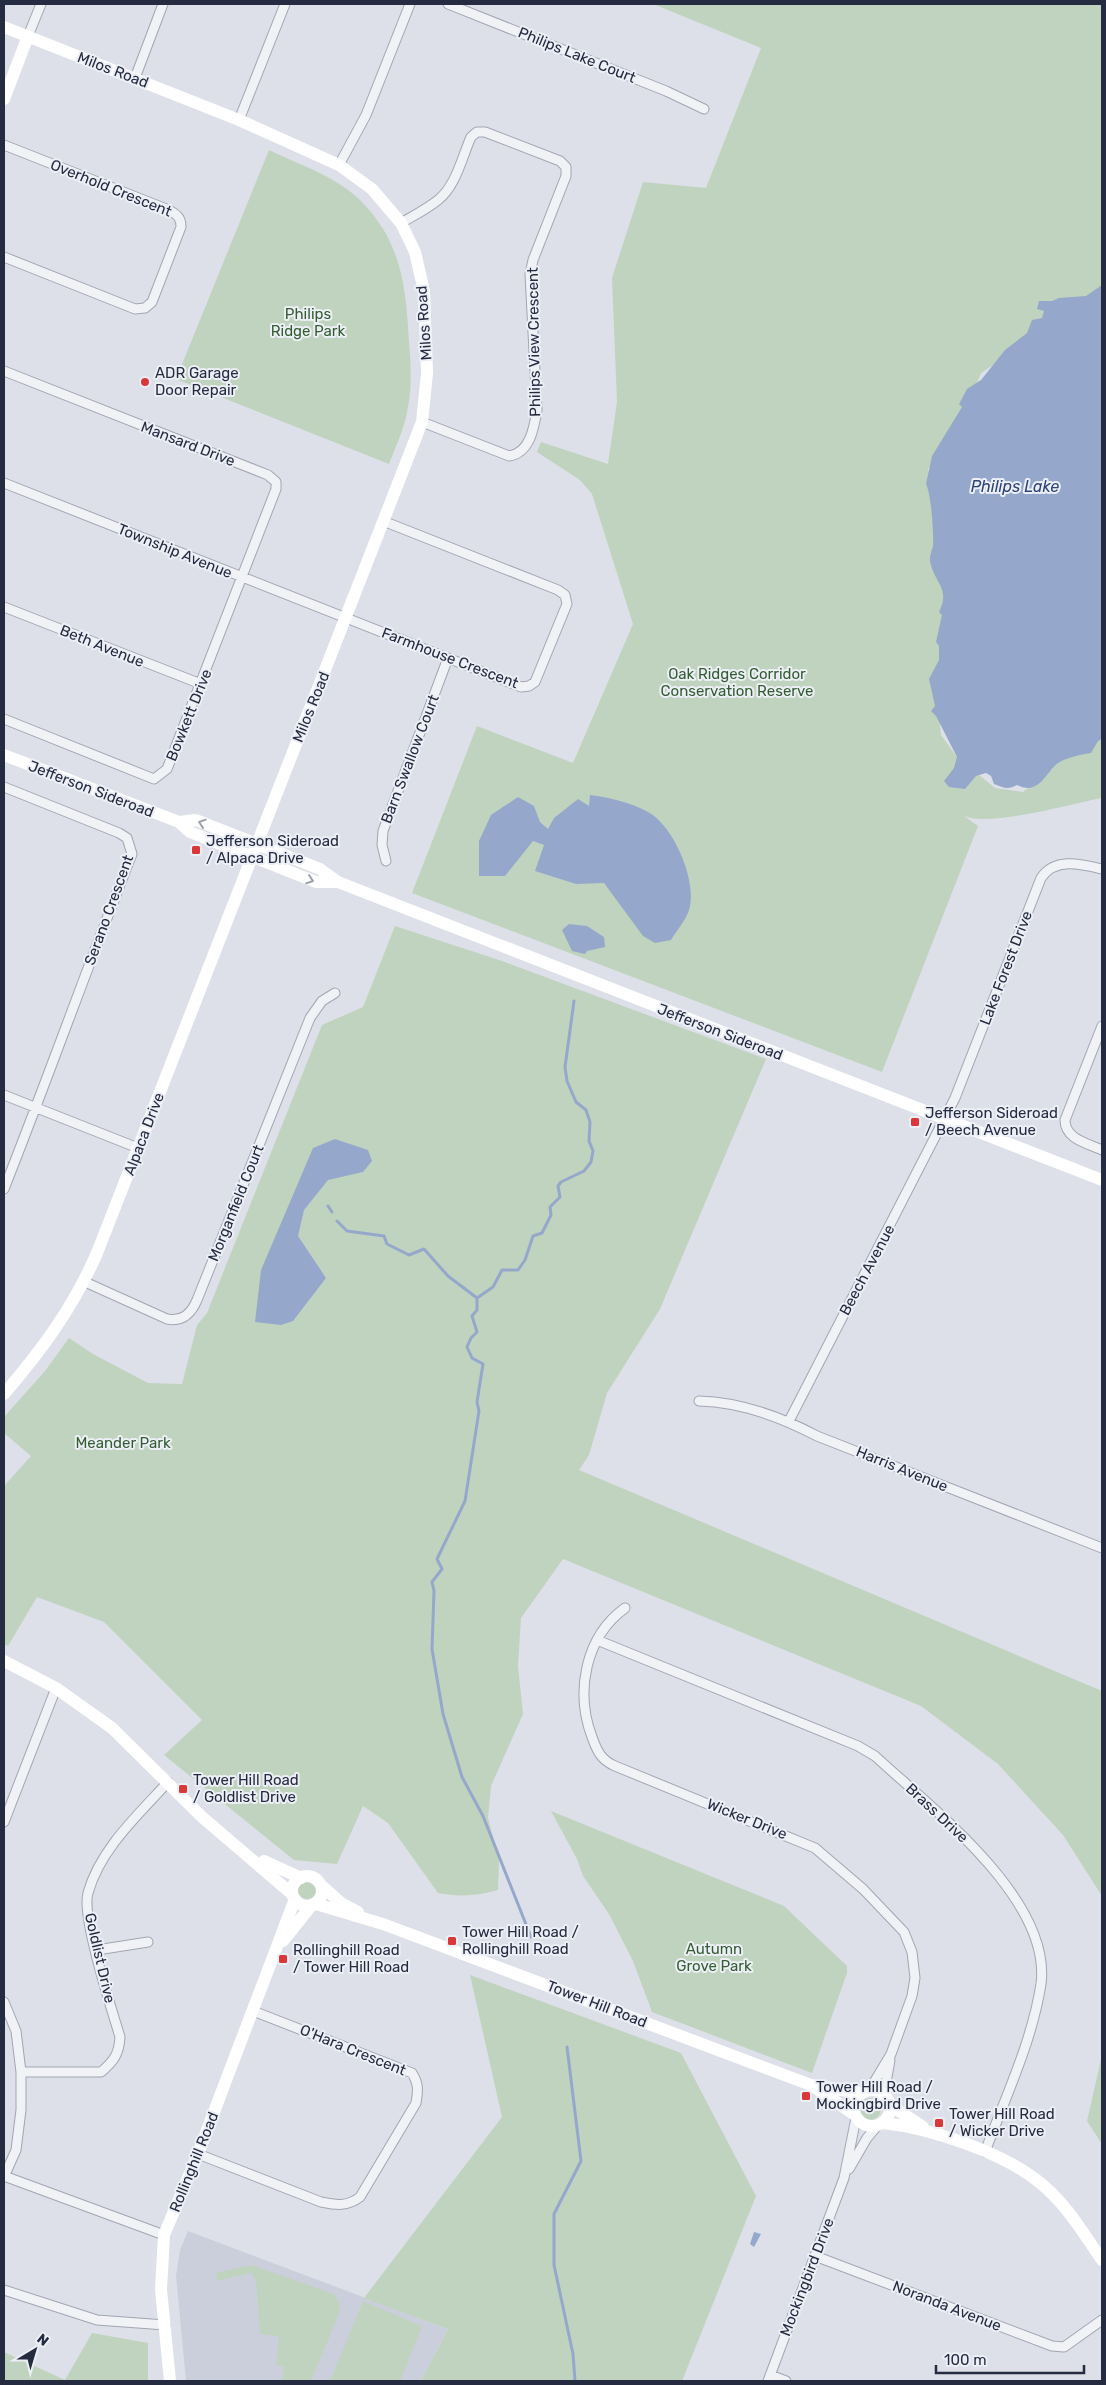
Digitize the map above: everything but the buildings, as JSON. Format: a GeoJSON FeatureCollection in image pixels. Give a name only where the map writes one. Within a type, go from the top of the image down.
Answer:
{"type":"FeatureCollection","features":[{"type":"Feature","properties":{"kind":"street"},"geometry":{"type":"LineString","coordinates":[[4,99],[41,4]]}},
{"type":"Feature","properties":{"kind":"street"},"geometry":{"type":"LineString","coordinates":[[134,78],[163,4]]}},
{"type":"Feature","properties":{"kind":"street"},"geometry":{"type":"LineString","coordinates":[[239,120],[286,4]]}},
{"type":"Feature","properties":{"kind":"street"},"geometry":{"type":"LineString","coordinates":[[339,164],[366,116],[410,4]]}},
{"type":"Feature","properties":{"kind":"street","name":"Philips Lake Court"},"geometry":{"type":"LineString","coordinates":[[448,4],[666,91],[704,110]]}},
{"type":"Feature","properties":{"kind":"street","name":"Milos Road"},"geometry":{"type":"LineString","coordinates":[[4,27],[239,120],[339,164],[372,189],[401,223],[415,252],[424,291],[427,372],[425,410],[422,422],[251,857]]}},
{"type":"Feature","properties":{"kind":"street","name":"Philips View Crescent"},"geometry":{"type":"LineString","coordinates":[[401,223],[444,194],[450,187],[471,137],[476,132],[485,132],[560,162],[566,167],[566,176],[533,260],[530,274],[537,410],[535,424],[524,449],[517,455],[510,456],[422,422]]}},
{"type":"Feature","properties":{"kind":"street","name":"Overhold Crescent"},"geometry":{"type":"LineString","coordinates":[[4,146],[169,210],[178,215],[181,221],[181,227],[152,302],[145,308],[135,308],[4,257]]}},
{"type":"Feature","properties":{"kind":"street","name":"Mansard Drive"},"geometry":{"type":"LineString","coordinates":[[4,371],[273,478],[276,482],[275,496],[243,578]]}},
{"type":"Feature","properties":{"kind":"street","name":"Township Avenue"},"geometry":{"type":"LineString","coordinates":[[4,483],[346,618]]}},
{"type":"Feature","properties":{"kind":"street","name":"Farmhouse Crescent"},"geometry":{"type":"LineString","coordinates":[[346,618],[521,687],[529,686],[535,682],[543,666],[567,604],[565,595],[558,590],[384,521]]}},
{"type":"Feature","properties":{"kind":"street","name":"Bowkett Drive"},"geometry":{"type":"LineString","coordinates":[[4,719],[154,779],[168,769],[243,578]]}},
{"type":"Feature","properties":{"kind":"street","name":"Beth Avenue"},"geometry":{"type":"LineString","coordinates":[[4,606],[201,684]]}},
{"type":"Feature","properties":{"kind":"street","name":"Barn Swallow Court"},"geometry":{"type":"LineString","coordinates":[[386,861],[382,845],[383,831],[448,658]]}},
{"type":"Feature","properties":{"kind":"street","name":"Jefferson Sideroad"},"geometry":{"type":"LineString","coordinates":[[4,755],[179,822],[190,832],[316,882],[338,882]]}},
{"type":"Feature","properties":{"kind":"street","name":"Serano Crescent"},"geometry":{"type":"LineString","coordinates":[[4,787],[119,833],[127,838],[132,854],[4,1189]]}},
{"type":"Feature","properties":{"kind":"street","name":"Jefferson Sideroad"},"geometry":{"type":"LineString","coordinates":[[179,822],[196,820],[320,869],[338,882],[1102,1180]]}},
{"type":"Feature","properties":{"kind":"street","name":"Alpaca Drive"},"geometry":{"type":"LineString","coordinates":[[4,1394],[51,1338],[85,1282],[251,857]]}},
{"type":"Feature","properties":{"kind":"street","name":"Lake Forest Drive"},"geometry":{"type":"LineString","coordinates":[[946,1119],[1041,878],[1056,865],[1080,864],[1102,869]]}},
{"type":"Feature","properties":{"kind":"street","name":"Morganfield Court"},"geometry":{"type":"LineString","coordinates":[[85,1282],[167,1319],[175,1321],[189,1314],[197,1300],[310,1018],[322,1001],[335,993]]}},
{"type":"Feature","properties":{"kind":"street"},"geometry":{"type":"LineString","coordinates":[[1102,1026],[1065,1120],[1065,1127],[1073,1138],[1102,1150]]}},
{"type":"Feature","properties":{"kind":"street"},"geometry":{"type":"LineString","coordinates":[[4,1095],[138,1148]]}},
{"type":"Feature","properties":{"kind":"street","name":"Beech Avenue"},"geometry":{"type":"LineString","coordinates":[[789,1421],[946,1119]]}},
{"type":"Feature","properties":{"kind":"street","name":"Harris Avenue"},"geometry":{"type":"LineString","coordinates":[[699,1401],[723,1402],[789,1421],[817,1436],[1102,1548]]}},
{"type":"Feature","properties":{"kind":"street","name":"Wicker Drive"},"geometry":{"type":"LineString","coordinates":[[625,1608],[611,1618],[597,1640],[587,1665],[584,1704],[586,1721],[594,1744],[604,1761],[815,1848],[858,1884],[904,1932],[912,1952],[915,1978],[912,1996],[891,2054],[887,2099]]}},
{"type":"Feature","properties":{"kind":"street","name":"Brass Drive"},"geometry":{"type":"LineString","coordinates":[[597,1640],[858,1746],[875,1756],[988,1863],[1032,1925],[1039,1949],[1041,1982],[1031,2024],[985,2152]]}},
{"type":"Feature","properties":{"kind":"street"},"geometry":{"type":"LineString","coordinates":[[4,1661],[56,1688],[112,1728],[202,1817],[272,1875],[302,1906],[313,1905],[322,1896],[322,1886],[311,1876],[301,1878],[294,1885],[294,1897]]}},
{"type":"Feature","properties":{"kind":"street"},"geometry":{"type":"LineString","coordinates":[[4,1822],[56,1688]]}},
{"type":"Feature","properties":{"kind":"street","name":"Goldlist Drive"},"geometry":{"type":"LineString","coordinates":[[21,2072],[101,2072],[115,2060],[119,2053],[120,2037],[88,1920],[87,1894],[95,1875],[112,1845],[168,1782]]}},
{"type":"Feature","properties":{"kind":"street"},"geometry":{"type":"LineString","coordinates":[[232,1843],[277,1868],[301,1878]]}},
{"type":"Feature","properties":{"kind":"street","name":"Tower Hill Road"},"geometry":{"type":"LineString","coordinates":[[322,1886],[341,1903],[383,1924]]}},
{"type":"Feature","properties":{"kind":"street","name":"Rollinghill Road"},"geometry":{"type":"LineString","coordinates":[[170,2381],[161,2290],[164,2235],[198,2154],[276,1952],[294,1897]]}},
{"type":"Feature","properties":{"kind":"street","name":"Rollinghill Road"},"geometry":{"type":"LineString","coordinates":[[276,1952],[313,1905]]}},
{"type":"Feature","properties":{"kind":"street","name":"Tower Hill Road"},"geometry":{"type":"LineString","coordinates":[[313,1905],[383,1924],[811,2085],[865,2091]]}},
{"type":"Feature","properties":{"kind":"street"},"geometry":{"type":"LineString","coordinates":[[97,1950],[148,1942]]}},
{"type":"Feature","properties":{"kind":"street"},"geometry":{"type":"LineString","coordinates":[[4,2002],[16,2031],[21,2072],[20,2128],[16,2150],[4,2177],[164,2235]]}},
{"type":"Feature","properties":{"kind":"street","name":"O'Hara Crescent"},"geometry":{"type":"LineString","coordinates":[[198,2154],[321,2202],[339,2206],[352,2203],[360,2197],[416,2103],[418,2091],[412,2073],[253,2011]]}},
{"type":"Feature","properties":{"kind":"street","name":"Wicker Drive"},"geometry":{"type":"LineString","coordinates":[[865,2091],[891,2054]]}},
{"type":"Feature","properties":{"kind":"street","name":"Tower Hill Road"},"geometry":{"type":"LineString","coordinates":[[811,2085],[856,2117]]}},
{"type":"Feature","properties":{"kind":"street"},"geometry":{"type":"LineString","coordinates":[[930,2131],[887,2099],[865,2091],[854,2104],[856,2117],[866,2126],[880,2124],[930,2131],[985,2152],[1016,2167],[1039,2182],[1058,2200],[1102,2260]]}},
{"type":"Feature","properties":{"kind":"street"},"geometry":{"type":"LineString","coordinates":[[880,2124],[888,2117],[887,2099]]}},
{"type":"Feature","properties":{"kind":"street","name":"Mockingbird Drive"},"geometry":{"type":"LineString","coordinates":[[769,2378],[844,2178],[856,2117]]}},
{"type":"Feature","properties":{"kind":"street","name":"Mockingbird Drive"},"geometry":{"type":"LineString","coordinates":[[844,2178],[867,2138],[880,2124]]}},
{"type":"Feature","properties":{"kind":"street","name":"Noranda Avenue"},"geometry":{"type":"LineString","coordinates":[[815,2256],[1052,2346],[1064,2347],[1102,2320]]}},
{"type":"Feature","properties":{"kind":"street"},"geometry":{"type":"LineString","coordinates":[[4,2290],[97,2320],[165,2325]]}},
{"type":"Feature","properties":{"kind":"street"},"geometry":{"type":"LineString","coordinates":[[769,2378],[786,2381]]}},
{"type":"Feature","properties":{"kind":"shaded area"},"geometry":{"type":"Polygon","coordinates":[[[188,2231],[448,2329],[421,2381],[186,2381],[176,2276],[180,2250],[188,2231]]]}},
{"type":"Feature","properties":{"kind":"green space","name":"Oak Ridges Corridor Conservation Reserve"},"geometry":{"type":"Polygon","coordinates":[[[653,4],[1102,4],[1102,297],[1045,330],[981,373],[957,430],[928,469],[937,499],[946,621],[936,682],[941,735],[957,757],[995,788],[1023,792],[1052,769],[1073,744],[1102,729],[1102,798],[1011,817],[976,819],[964,816],[978,826],[882,1072],[412,893],[477,726],[573,763],[633,624],[592,494],[580,480],[537,452],[541,442],[608,464],[617,402],[612,278],[643,182],[706,188],[761,48],[653,4]]]}},
{"type":"Feature","properties":{"kind":"green space","name":"Philips Ridge Park"},"geometry":{"type":"Polygon","coordinates":[[[269,150],[318,172],[342,185],[352,193],[375,218],[394,250],[406,303],[411,383],[405,422],[389,464],[176,379],[269,150]]]}},
{"type":"Feature","properties":{"kind":"green space","name":"Meander Park"},"geometry":{"type":"Polygon","coordinates":[[[395,926],[502,961],[766,1059],[660,1309],[607,1393],[589,1455],[579,1470],[1102,1691],[1102,1896],[1063,1835],[998,1764],[921,1706],[563,1559],[521,1618],[518,1666],[523,1714],[491,1786],[488,1818],[499,1860],[498,1890],[483,1894],[460,1895],[438,1893],[388,1823],[363,1806],[337,1864],[294,1860],[164,1755],[202,1720],[104,1622],[37,1597],[8,1646],[4,1644],[4,1486],[31,1456],[4,1433],[4,1417],[45,1371],[69,1338],[93,1354],[148,1383],[182,1384],[197,1325],[207,1313],[322,1025],[363,1007],[395,926]]]}},
{"type":"Feature","properties":{"kind":"green space","name":"Autumn Grove Park"},"geometry":{"type":"Polygon","coordinates":[[[551,1811],[784,1906],[847,1966],[847,1973],[812,2073],[652,2012],[633,1961],[609,1914],[583,1876],[577,1859],[551,1811]]]}},
{"type":"Feature","properties":{"kind":"green space"},"geometry":{"type":"Polygon","coordinates":[[[307,1879],[314,1882],[317,1889],[314,1896],[307,1899],[300,1896],[297,1889],[300,1882],[307,1879]]]}},
{"type":"Feature","properties":{"kind":"green space"},"geometry":{"type":"Polygon","coordinates":[[[470,1975],[681,2053],[756,2196],[682,2381],[421,2381],[448,2329],[364,2298],[502,2117],[470,1975]]]}},
{"type":"Feature","properties":{"kind":"green space"},"geometry":{"type":"Polygon","coordinates":[[[1102,2055],[1102,2144],[1087,2121],[1102,2055]]]}},
{"type":"Feature","properties":{"kind":"green space"},"geometry":{"type":"Polygon","coordinates":[[[870,2098],[878,2101],[881,2109],[878,2117],[870,2120],[862,2117],[859,2109],[862,2101],[870,2098]]]}},
{"type":"Feature","properties":{"kind":"green space"},"geometry":{"type":"Polygon","coordinates":[[[252,2265],[334,2294],[340,2305],[338,2316],[311,2381],[282,2380],[284,2367],[276,2366],[279,2336],[260,2334],[256,2281],[251,2273],[217,2281],[216,2273],[252,2265]]]}},
{"type":"Feature","properties":{"kind":"green space"},"geometry":{"type":"Polygon","coordinates":[[[363,2301],[422,2326],[400,2381],[330,2381],[363,2301]]]}},
{"type":"Feature","properties":{"kind":"green space"},"geometry":{"type":"Polygon","coordinates":[[[92,2333],[148,2343],[148,2381],[4,2381],[4,2352],[65,2380],[92,2333]]]}},
{"type":"Feature","properties":{"kind":"water","name":"Philips Lake"},"geometry":{"type":"Polygon","coordinates":[[[1102,285],[1102,739],[1098,741],[1091,753],[1061,761],[1053,767],[1041,782],[1031,788],[1017,785],[1008,788],[1001,787],[994,784],[991,776],[986,773],[976,776],[965,789],[949,787],[944,781],[954,768],[957,757],[936,716],[931,711],[935,706],[929,679],[939,660],[939,646],[936,642],[942,615],[939,612],[943,597],[930,559],[933,533],[931,504],[926,484],[932,456],[962,407],[959,404],[967,389],[981,380],[1005,350],[1027,333],[1032,320],[1042,318],[1044,311],[1037,309],[1039,301],[1086,296],[1102,285]]]}},
{"type":"Feature","properties":{"kind":"water"},"geometry":{"type":"Polygon","coordinates":[[[590,795],[620,801],[648,812],[667,829],[675,842],[687,870],[691,898],[688,914],[671,940],[655,943],[643,936],[604,883],[576,884],[535,871],[544,845],[533,841],[505,876],[479,876],[479,841],[491,815],[518,797],[534,806],[540,822],[548,829],[554,818],[578,799],[589,806],[590,795]]]}},
{"type":"Feature","properties":{"kind":"water"},"geometry":{"type":"Polygon","coordinates":[[[569,924],[587,926],[604,937],[605,947],[587,951],[585,954],[572,951],[562,930],[569,924]]]}},
{"type":"Feature","properties":{"kind":"water"},"geometry":{"type":"Polygon","coordinates":[[[335,1139],[368,1150],[372,1161],[363,1172],[328,1180],[304,1210],[298,1236],[326,1278],[293,1321],[281,1325],[255,1322],[261,1270],[313,1148],[335,1139]]]}},
{"type":"Feature","properties":{"kind":"water"},"geometry":{"type":"Polygon","coordinates":[[[754,2232],[761,2234],[754,2247],[750,2244],[754,2232]]]}},
{"type":"Feature","properties":{"kind":"waterway"},"geometry":{"type":"LineString","coordinates":[[477,1298],[493,1287],[502,1270],[518,1270],[525,1260],[533,1236],[542,1233],[551,1215],[550,1207],[560,1197],[558,1186],[561,1182],[584,1171],[591,1162],[593,1151],[589,1141],[590,1122],[586,1110],[576,1102],[567,1081],[565,1067],[574,1001]]}},
{"type":"Feature","properties":{"kind":"waterway"},"geometry":{"type":"LineString","coordinates":[[328,1206],[332,1212]]}},
{"type":"Feature","properties":{"kind":"waterway"},"geometry":{"type":"LineString","coordinates":[[337,1221],[347,1231],[384,1236],[387,1244],[409,1255],[424,1249],[448,1276],[477,1298]]}},
{"type":"Feature","properties":{"kind":"waterway"},"geometry":{"type":"LineString","coordinates":[[477,1298],[477,1310],[472,1316],[477,1332],[471,1338],[467,1347],[472,1358],[483,1364],[477,1402],[479,1411],[465,1501],[437,1559],[442,1569],[432,1582],[434,1591],[432,1649],[443,1714],[462,1777],[483,1816],[531,1937]]}},
{"type":"Feature","properties":{"kind":"waterway"},"geometry":{"type":"LineString","coordinates":[[567,2047],[581,2161],[554,2214],[554,2265],[573,2354],[575,2381]]}},
{"type":"Feature","properties":{"kind":"place","name":"ADR Garage Door Repair"},"geometry":{"type":"Point","coordinates":[145,382]}},
{"type":"Feature","properties":{"kind":"place","name":"Jefferson Sideroad / Alpaca Drive"},"geometry":{"type":"Point","coordinates":[196,850]}},
{"type":"Feature","properties":{"kind":"place","name":"Jefferson Sideroad / Beech Avenue"},"geometry":{"type":"Point","coordinates":[915,1122]}},
{"type":"Feature","properties":{"kind":"place","name":"Tower Hill Road / Goldlist Drive"},"geometry":{"type":"Point","coordinates":[183,1789]}},
{"type":"Feature","properties":{"kind":"place","name":"Tower Hill Road / Rollinghill Road"},"geometry":{"type":"Point","coordinates":[452,1941]}},
{"type":"Feature","properties":{"kind":"place","name":"Rollinghill Road / Tower Hill Road"},"geometry":{"type":"Point","coordinates":[283,1959]}},
{"type":"Feature","properties":{"kind":"place","name":"Tower Hill Road / Mockingbird Drive"},"geometry":{"type":"Point","coordinates":[806,2096]}},
{"type":"Feature","properties":{"kind":"place","name":"Tower Hill Road / Wicker Drive"},"geometry":{"type":"Point","coordinates":[939,2123]}}]}
